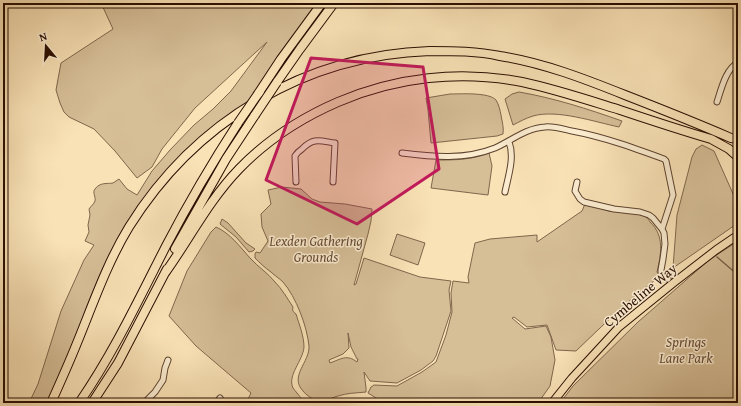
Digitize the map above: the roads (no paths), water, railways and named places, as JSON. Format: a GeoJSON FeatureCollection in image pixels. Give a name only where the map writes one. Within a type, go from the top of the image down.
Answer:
{"type":"FeatureCollection","features":[{"type":"Feature","properties":{"kind":"highway"},"geometry":{"type":"LineString","coordinates":[[79,403],[91,386],[220,151],[285,53],[322,3]]}},
{"type":"Feature","properties":{"kind":"highway"},"geometry":{"type":"LineString","coordinates":[[92,403],[118,363],[165,273],[172,256],[226,159],[300,48],[334,3]]}},
{"type":"Feature","properties":{"kind":"highway"},"geometry":{"type":"LineString","coordinates":[[51,403],[111,260],[128,228],[160,182],[196,145],[228,120],[264,97],[307,76],[345,64],[391,54],[440,51],[499,55],[541,64],[569,73],[731,138],[738,139]]}},
{"type":"Feature","properties":{"kind":"highway"},"geometry":{"type":"LineString","coordinates":[[165,273],[211,202],[239,169],[267,144],[299,122],[330,105],[348,97],[410,80],[450,76],[482,77],[522,82],[592,101],[711,140],[729,149],[738,157]]}},
{"type":"Feature","properties":{"kind":"main road","name":"Cymbeline Way"},"geometry":{"type":"LineString","coordinates":[[552,403],[572,378],[619,327],[697,264],[738,235]]}},
{"type":"Feature","properties":{"kind":"street"},"geometry":{"type":"LineString","coordinates":[[717,102],[724,78],[734,64],[738,63]]}},
{"type":"Feature","properties":{"kind":"street"},"geometry":{"type":"LineString","coordinates":[[402,153],[428,156],[464,156],[482,152],[508,142],[521,134],[537,128],[546,127],[592,135],[664,159],[666,161],[673,195],[662,229],[664,244],[661,272],[668,279]]}},
{"type":"Feature","properties":{"kind":"street"},"geometry":{"type":"LineString","coordinates":[[296,182],[295,156],[308,143],[314,141],[335,143],[334,182]]}},
{"type":"Feature","properties":{"kind":"street"},"geometry":{"type":"LineString","coordinates":[[505,192],[511,160],[511,150],[508,142]]}},
{"type":"Feature","properties":{"kind":"street"},"geometry":{"type":"LineString","coordinates":[[577,182],[575,191],[584,202],[644,214],[653,218],[662,229]]}},
{"type":"Feature","properties":{"kind":"street"},"geometry":{"type":"LineString","coordinates":[[144,403],[155,392],[163,380],[168,360]]}},
{"type":"Feature","properties":{"kind":"street"},"geometry":{"type":"LineString","coordinates":[[216,403],[220,398]]}},
{"type":"Feature","properties":{"kind":"waterway"},"geometry":{"type":"LineString","coordinates":[[717,257],[738,275]]}},
{"type":"Feature","properties":{"kind":"park label","name":"Lexden Gathering Grounds"},"geometry":{"type":"Point","coordinates":[316,250]}},
{"type":"Feature","properties":{"kind":"park label","name":"Springs Lane Park"},"geometry":{"type":"Point","coordinates":[686,350]}}]}
